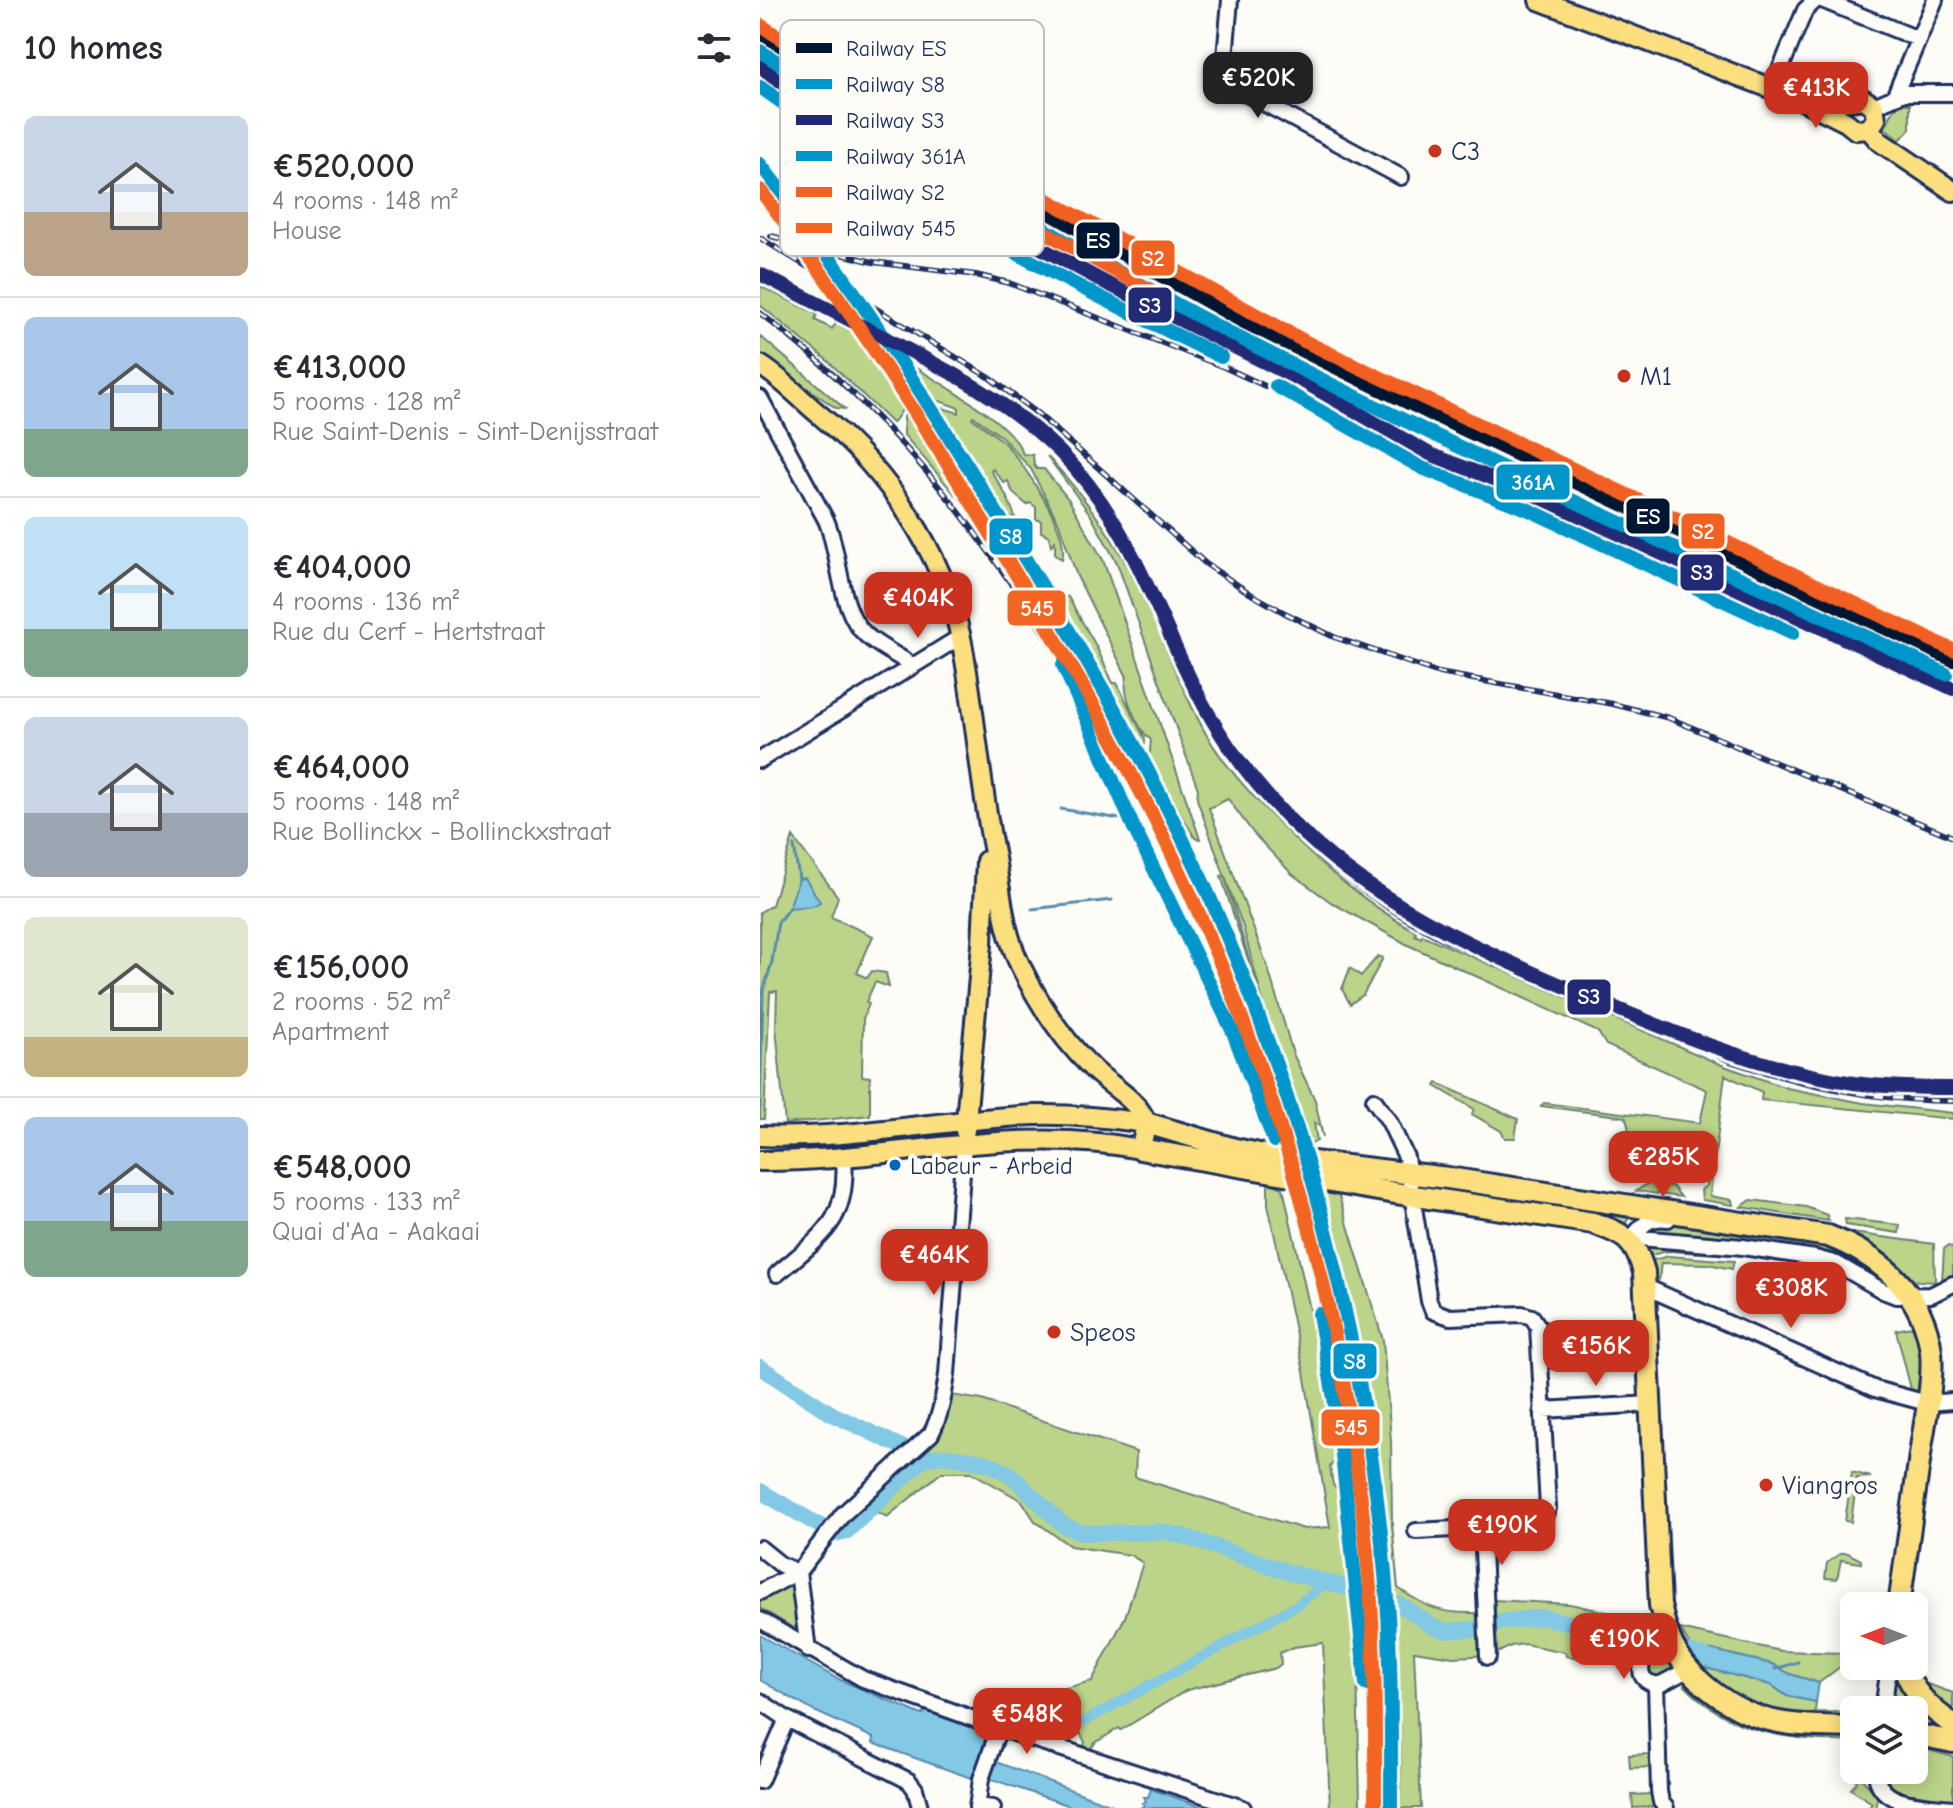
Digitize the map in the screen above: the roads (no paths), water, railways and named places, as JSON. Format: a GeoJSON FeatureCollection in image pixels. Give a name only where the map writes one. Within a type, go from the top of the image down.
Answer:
{"type":"FeatureCollection","features":[{"type":"Feature","properties":{"kind":"highway"},"geometry":{"type":"LineString","coordinates":[[1146,1123],[1235,1149],[1279,1158],[1646,1207],[1722,1222],[1828,1236],[1865,1252],[1904,1288],[1923,1319],[1931,1354],[1901,1592]]}},
{"type":"Feature","properties":{"kind":"highway"},"geometry":{"type":"LineString","coordinates":[[1140,1149],[1593,1223],[1630,1240],[1641,1261],[1646,1287],[1660,1605],[1674,1647],[1689,1669],[1729,1702],[1770,1721],[1840,1727]]}},
{"type":"Feature","properties":{"kind":"highway"},"geometry":{"type":"LineString","coordinates":[[1910,1680],[1924,1701],[1953,1724]]}},
{"type":"Feature","properties":{"kind":"highway"},"geometry":{"type":"LineString","coordinates":[[1928,1737],[1953,1742]]}},
{"type":"Feature","properties":{"kind":"main road"},"geometry":{"type":"LineString","coordinates":[[1539,0],[1802,100],[1856,130],[1869,129]]}},
{"type":"Feature","properties":{"kind":"main road"},"geometry":{"type":"LineString","coordinates":[[1802,100],[1851,102],[1863,99],[1874,106],[1876,119],[1869,129]]}},
{"type":"Feature","properties":{"kind":"main road"},"geometry":{"type":"LineString","coordinates":[[1846,122],[1846,108],[1851,102]]}},
{"type":"Feature","properties":{"kind":"main road"},"geometry":{"type":"LineString","coordinates":[[1869,129],[1879,141],[1953,191]]}},
{"type":"Feature","properties":{"kind":"main road"},"geometry":{"type":"LineString","coordinates":[[760,365],[802,398],[858,450],[905,510],[940,576],[960,637],[988,827],[993,904],[982,944],[964,1146]]}},
{"type":"Feature","properties":{"kind":"main road"},"geometry":{"type":"LineString","coordinates":[[760,380],[814,410]]}},
{"type":"Feature","properties":{"kind":"main road"},"geometry":{"type":"LineString","coordinates":[[760,1161],[806,1161],[1065,1140],[1096,1141],[1140,1149],[1146,1123],[1140,1111],[1092,1068],[1055,1026],[1038,999],[993,904]]}},
{"type":"Feature","properties":{"kind":"main road"},"geometry":{"type":"LineString","coordinates":[[982,944],[999,937],[1005,938],[1012,946]]}},
{"type":"Feature","properties":{"kind":"main road"},"geometry":{"type":"LineString","coordinates":[[760,1136],[844,1133],[1067,1115],[1146,1123]]}},
{"type":"Feature","properties":{"kind":"street"},"geometry":{"type":"LineString","coordinates":[[1230,0],[1223,81],[1401,177]]}},
{"type":"Feature","properties":{"kind":"street"},"geometry":{"type":"LineString","coordinates":[[1772,89],[1805,10],[1819,0],[1918,39]]}},
{"type":"Feature","properties":{"kind":"street"},"geometry":{"type":"LineString","coordinates":[[1895,95],[1935,0]]}},
{"type":"Feature","properties":{"kind":"street"},"geometry":{"type":"LineString","coordinates":[[1874,106],[1895,95],[1953,93]]}},
{"type":"Feature","properties":{"kind":"street"},"geometry":{"type":"LineString","coordinates":[[760,398],[834,538],[845,596],[853,617],[866,635],[913,666]]}},
{"type":"Feature","properties":{"kind":"street"},"geometry":{"type":"LineString","coordinates":[[760,760],[960,637]]}},
{"type":"Feature","properties":{"kind":"street"},"geometry":{"type":"LineString","coordinates":[[1374,1100],[1389,1121],[1406,1157],[1430,1307],[1437,1315],[1450,1317],[1522,1314],[1532,1317],[1538,1326],[1546,1514],[1531,1525],[1416,1531]]}},
{"type":"Feature","properties":{"kind":"street"},"geometry":{"type":"LineString","coordinates":[[760,1592],[798,1572],[843,1514],[920,1444],[935,1426],[947,1374],[964,1146]]}},
{"type":"Feature","properties":{"kind":"street"},"geometry":{"type":"LineString","coordinates":[[777,1274],[825,1232],[837,1215],[846,1189],[844,1157]]}},
{"type":"Feature","properties":{"kind":"street"},"geometry":{"type":"LineString","coordinates":[[1630,1240],[1651,1218],[1722,1222]]}},
{"type":"Feature","properties":{"kind":"street"},"geometry":{"type":"LineString","coordinates":[[1630,1240],[1640,1238],[1743,1247],[1815,1258],[1845,1267],[1896,1296],[1904,1288],[1942,1289]]}},
{"type":"Feature","properties":{"kind":"street"},"geometry":{"type":"LineString","coordinates":[[1646,1287],[1875,1389],[1927,1403],[1953,1401]]}},
{"type":"Feature","properties":{"kind":"street"},"geometry":{"type":"LineString","coordinates":[[1923,1319],[1925,1303],[1942,1289]]}},
{"type":"Feature","properties":{"kind":"street"},"geometry":{"type":"LineString","coordinates":[[1542,1410],[1652,1404]]}},
{"type":"Feature","properties":{"kind":"street"},"geometry":{"type":"LineString","coordinates":[[1482,1528],[1487,1654]]}},
{"type":"Feature","properties":{"kind":"street"},"geometry":{"type":"LineString","coordinates":[[760,1548],[781,1565],[798,1572]]}},
{"type":"Feature","properties":{"kind":"street"},"geometry":{"type":"LineString","coordinates":[[798,1572],[808,1650]]}},
{"type":"Feature","properties":{"kind":"street"},"geometry":{"type":"LineString","coordinates":[[760,1620],[863,1679],[997,1733],[1243,1808]]}},
{"type":"Feature","properties":{"kind":"street"},"geometry":{"type":"LineString","coordinates":[[1664,1623],[1640,1664],[1642,1675],[1656,1685],[1666,1683],[1689,1669]]}},
{"type":"Feature","properties":{"kind":"street"},"geometry":{"type":"LineString","coordinates":[[1656,1685],[1659,1791],[1666,1808]]}},
{"type":"Feature","properties":{"kind":"street"},"geometry":{"type":"LineString","coordinates":[[760,1701],[787,1719],[909,1781],[915,1789],[920,1808]]}},
{"type":"Feature","properties":{"kind":"street"},"geometry":{"type":"LineString","coordinates":[[760,1781],[787,1719]]}},
{"type":"Feature","properties":{"kind":"street"},"geometry":{"type":"LineString","coordinates":[[993,1808],[977,1807],[981,1779],[997,1733]]}},
{"type":"Feature","properties":{"kind":"street"},"geometry":{"type":"LineString","coordinates":[[1881,1784],[1891,1799],[1903,1804],[1953,1808]]}},
{"type":"Feature","properties":{"kind":"water"},"geometry":{"type":"Polygon","coordinates":[[[805,878],[820,902],[813,906],[789,908],[799,879],[805,878]]]}},
{"type":"Feature","properties":{"kind":"water"},"geometry":{"type":"Polygon","coordinates":[[[760,1635],[836,1678],[922,1715],[926,1711],[984,1732],[986,1736],[980,1756],[1120,1808],[1076,1808],[974,1773],[971,1778],[873,1743],[874,1738],[812,1710],[760,1680],[760,1635]]]}},
{"type":"Feature","properties":{"kind":"water"},"geometry":{"type":"Polygon","coordinates":[[[1711,1650],[1772,1664],[1790,1674],[1819,1683],[1816,1702],[1787,1696],[1771,1685],[1706,1668],[1711,1650]]]}},
{"type":"Feature","properties":{"kind":"water"},"geometry":{"type":"Polygon","coordinates":[[[1151,1789],[1206,1808],[1140,1808],[1145,1805],[1142,1803],[1146,1801],[1144,1797],[1148,1797],[1151,1789]]]}},
{"type":"Feature","properties":{"kind":"waterway"},"geometry":{"type":"LineString","coordinates":[[1061,809],[1120,819]]}},
{"type":"Feature","properties":{"kind":"waterway"},"geometry":{"type":"LineString","coordinates":[[794,846],[799,879]]}},
{"type":"Feature","properties":{"kind":"waterway"},"geometry":{"type":"LineString","coordinates":[[1032,909],[1112,900]]}},
{"type":"Feature","properties":{"kind":"waterway"},"geometry":{"type":"LineString","coordinates":[[760,1109],[763,992],[772,962],[778,922],[789,908]]}},
{"type":"Feature","properties":{"kind":"waterway"},"geometry":{"type":"LineString","coordinates":[[760,1367],[832,1414],[925,1458],[945,1456],[987,1463],[1010,1474],[1064,1526],[1083,1533],[1165,1532],[1186,1537],[1291,1573],[1380,1596],[1406,1608],[1433,1627],[1447,1631],[1485,1628],[1501,1622],[1543,1617],[1637,1638],[1731,1664]]}},
{"type":"Feature","properties":{"kind":"waterway"},"geometry":{"type":"LineString","coordinates":[[760,1491],[834,1534],[846,1532],[925,1458]]}},
{"type":"Feature","properties":{"kind":"waterway"},"geometry":{"type":"LineString","coordinates":[[1078,1725],[1297,1605],[1326,1583]]}},
{"type":"Feature","properties":{"kind":"waterway"},"geometry":{"type":"LineString","coordinates":[[1775,1669],[1798,1662]]}},
{"type":"Feature","properties":{"kind":"railway"},"geometry":{"type":"LineString","coordinates":[[760,76],[780,90]]}},
{"type":"Feature","properties":{"kind":"railway"},"geometry":{"type":"LineString","coordinates":[[771,236],[780,238]]}},
{"type":"Feature","properties":{"kind":"railway"},"geometry":{"type":"LineString","coordinates":[[760,238],[780,250]]}},
{"type":"Feature","properties":{"kind":"railway"},"geometry":{"type":"LineString","coordinates":[[790,256],[990,378],[1038,414],[1206,564],[1285,613],[1334,637],[1439,673],[1613,704],[1669,718],[1953,837]]}},
{"type":"Feature","properties":{"kind":"railway"},"geometry":{"type":"LineString","coordinates":[[849,256],[1009,283],[1224,367],[1306,405]]}},
{"type":"Feature","properties":{"kind":"railway"},"geometry":{"type":"LineString","coordinates":[[1041,256],[1267,370],[1376,434]]}},
{"type":"Feature","properties":{"kind":"railway"},"geometry":{"type":"LineString","coordinates":[[760,280],[889,343],[974,390],[1049,448],[1081,483],[1113,529],[1139,578],[1185,681],[1207,723],[1233,762],[1294,833],[1367,893],[1447,941],[1733,1062],[1787,1078],[1869,1095],[1953,1101]]}},
{"type":"Feature","properties":{"kind":"railway"},"geometry":{"type":"LineString","coordinates":[[760,313],[864,404],[951,501],[990,553],[1063,665],[1136,791],[1191,891],[1238,994],[1264,1060],[1306,1196],[1338,1336],[1361,1477],[1372,1581],[1382,1710],[1382,1808]]}},
{"type":"Feature","properties":{"kind":"railway"},"geometry":{"type":"LineString","coordinates":[[1369,431],[1430,454]]}},
{"type":"Feature","properties":{"kind":"rail line","name":"S2"},"geometry":{"type":"LineString","coordinates":[[760,25],[780,38]]}},
{"type":"Feature","properties":{"kind":"rail line","name":"ES"},"geometry":{"type":"LineString","coordinates":[[760,32],[780,45]]}},
{"type":"Feature","properties":{"kind":"rail line","name":"361A"},"geometry":{"type":"LineString","coordinates":[[760,51],[780,64]]}},
{"type":"Feature","properties":{"kind":"rail line","name":"S3"},"geometry":{"type":"LineString","coordinates":[[760,67],[780,81]]}},
{"type":"Feature","properties":{"kind":"rail line","name":"361A"},"geometry":{"type":"LineString","coordinates":[[760,87],[780,101]]}},
{"type":"Feature","properties":{"kind":"rail line","name":"S8"},"geometry":{"type":"LineString","coordinates":[[760,164],[780,191]]}},
{"type":"Feature","properties":{"kind":"rail line","name":"545"},"geometry":{"type":"LineString","coordinates":[[760,190],[780,217]]}},
{"type":"Feature","properties":{"kind":"rail line","name":"S2"},"geometry":{"type":"LineString","coordinates":[[1044,198],[1306,342],[1953,650]]}},
{"type":"Feature","properties":{"kind":"rail line","name":"ES"},"geometry":{"type":"LineString","coordinates":[[1044,210],[1240,320],[1429,413],[1953,660]]}},
{"type":"Feature","properties":{"kind":"rail line","name":"361A"},"geometry":{"type":"LineString","coordinates":[[1044,229],[1173,302],[1322,380],[1946,674]]}},
{"type":"Feature","properties":{"kind":"rail line","name":"S2"},"geometry":{"type":"LineString","coordinates":[[1044,232],[1153,292]]}},
{"type":"Feature","properties":{"kind":"rail line","name":"S3"},"geometry":{"type":"LineString","coordinates":[[1044,250],[1304,382],[1430,454],[1535,495],[1953,689]]}},
{"type":"Feature","properties":{"kind":"rail line","name":"545"},"geometry":{"type":"LineString","coordinates":[[809,256],[934,442],[1074,671],[1154,817],[1234,997],[1290,1158],[1332,1323],[1348,1407],[1371,1606],[1375,1808]]}},
{"type":"Feature","properties":{"kind":"rail line","name":"S8"},"geometry":{"type":"LineString","coordinates":[[829,256],[916,385],[1032,570],[1143,762],[1216,911],[1278,1071],[1327,1235],[1363,1403],[1385,1573],[1391,1690],[1391,1808]]}},
{"type":"Feature","properties":{"kind":"rail line","name":"361A"},"geometry":{"type":"LineString","coordinates":[[1022,256],[1221,357]]}},
{"type":"Feature","properties":{"kind":"rail line","name":"S3"},"geometry":{"type":"LineString","coordinates":[[760,274],[957,376],[1021,418],[1060,452],[1090,486],[1114,521],[1187,673],[1230,748],[1264,792],[1301,831],[1341,865],[1383,894],[1427,921],[1522,968],[1710,1046],[1781,1068],[1854,1083],[1953,1088]]}},
{"type":"Feature","properties":{"kind":"rail line","name":"361A"},"geometry":{"type":"LineString","coordinates":[[1276,386],[1422,468],[1529,510],[1793,633]]}},
{"type":"Feature","properties":{"kind":"rail line","name":"S8"},"geometry":{"type":"LineString","coordinates":[[1063,665],[1133,826],[1233,1032],[1274,1141]]}},
{"type":"Feature","properties":{"kind":"rail line","name":"S8"},"geometry":{"type":"LineString","coordinates":[[1319,1314],[1339,1426],[1366,1684]]}},
{"type":"Feature","properties":{"kind":"place","name":"C3"},"geometry":{"type":"Point","coordinates":[1435,151]}},
{"type":"Feature","properties":{"kind":"place","name":"M1"},"geometry":{"type":"Point","coordinates":[1624,376]}},
{"type":"Feature","properties":{"kind":"place","name":"Labeur - Arbeid"},"geometry":{"type":"Point","coordinates":[895,1165]}},
{"type":"Feature","properties":{"kind":"place","name":"Speos"},"geometry":{"type":"Point","coordinates":[1054,1332]}},
{"type":"Feature","properties":{"kind":"place","name":"Viangros"},"geometry":{"type":"Point","coordinates":[1766,1485]}}]}
